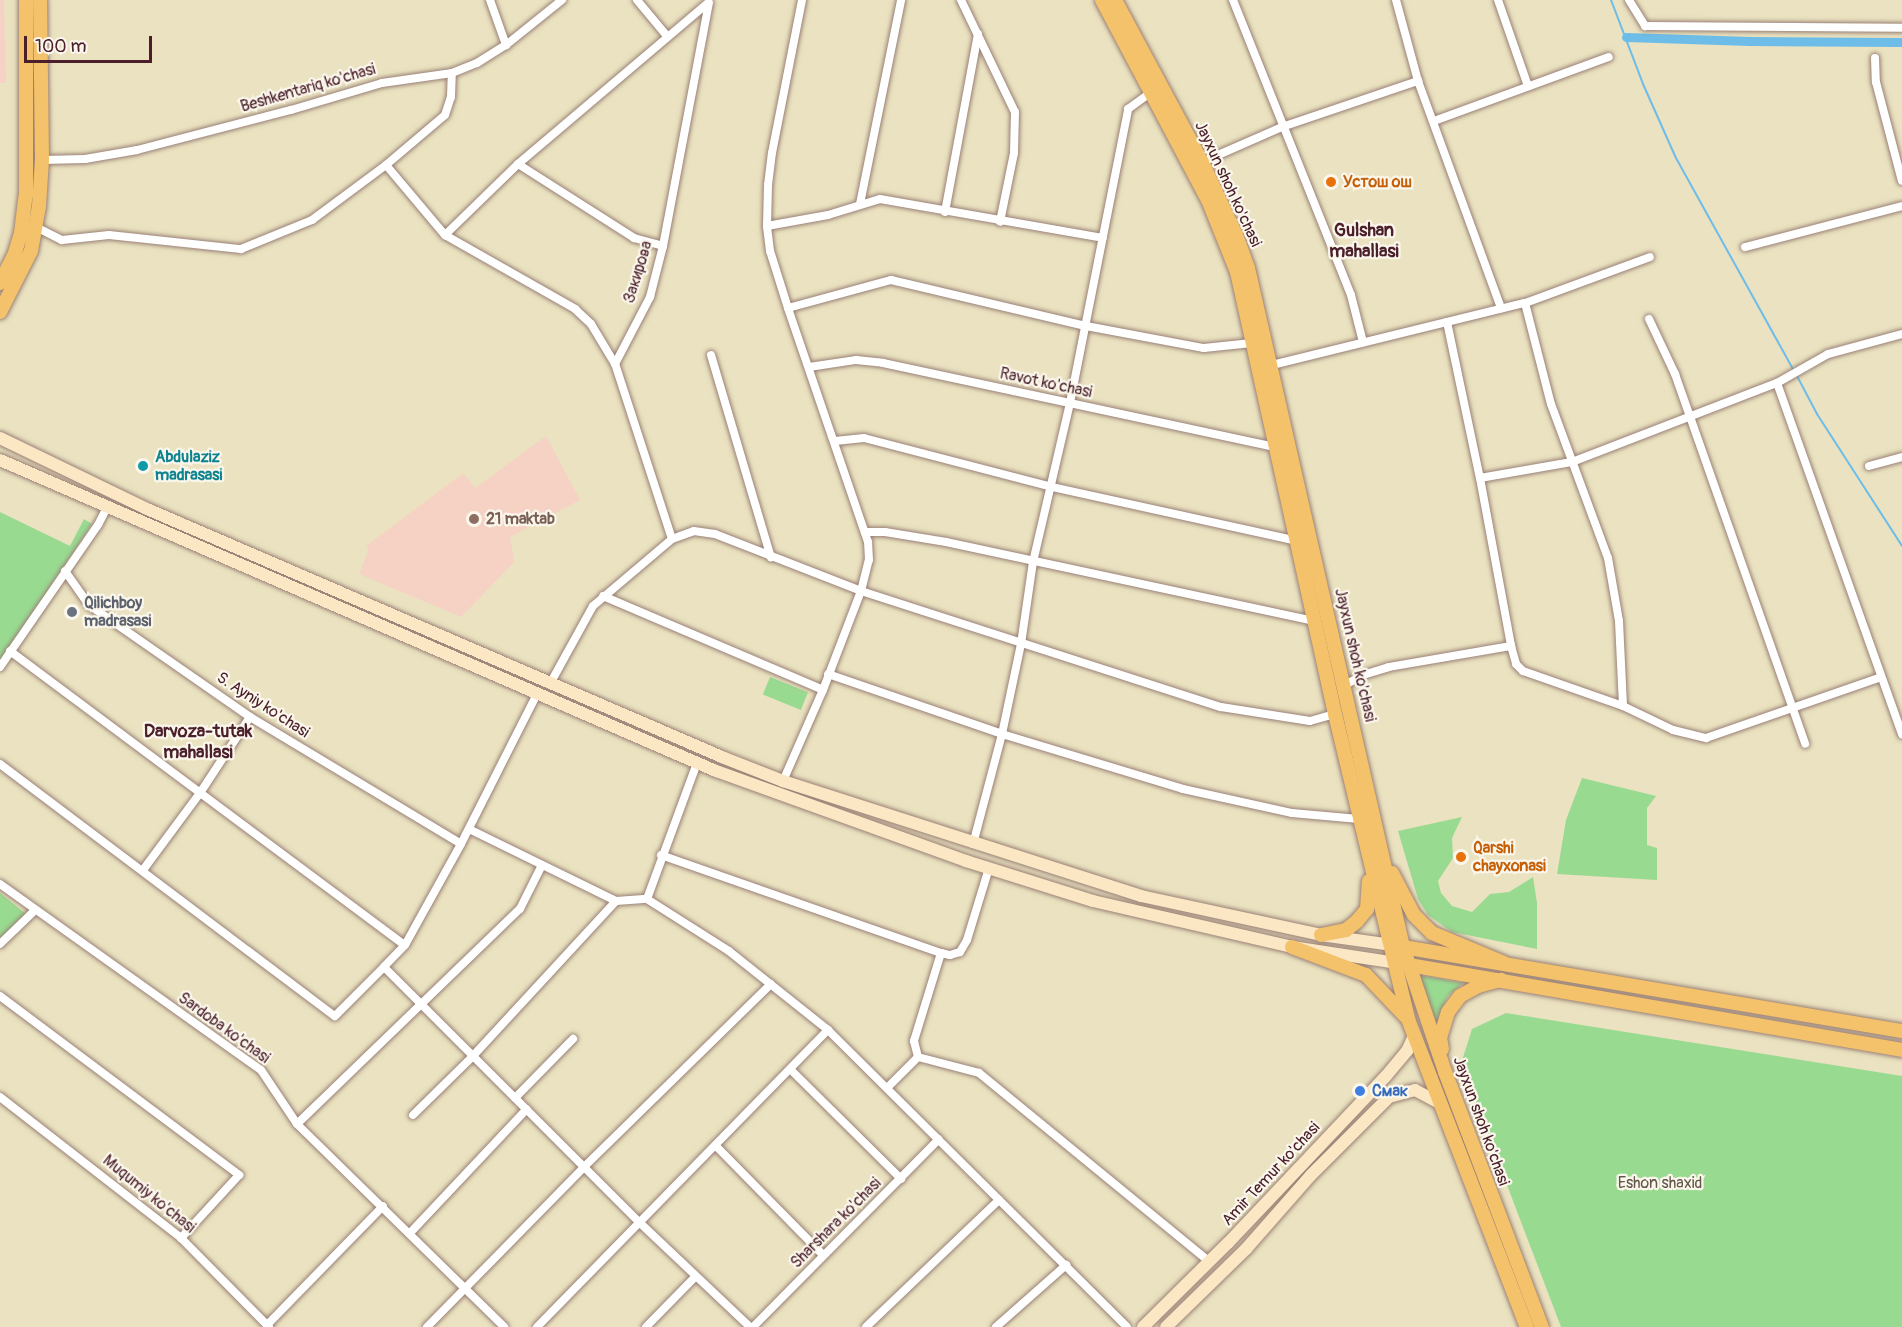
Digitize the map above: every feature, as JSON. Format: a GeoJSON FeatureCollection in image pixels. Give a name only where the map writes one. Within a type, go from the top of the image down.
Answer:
{"type":"FeatureCollection","features":[{"type":"Feature","properties":{"kind":"main road"},"geometry":{"type":"LineString","coordinates":[[0,283],[14,256],[25,212],[28,165],[26,0]]}},
{"type":"Feature","properties":{"kind":"main road"},"geometry":{"type":"LineString","coordinates":[[0,312],[31,251],[36,227],[42,159],[40,0]]}},
{"type":"Feature","properties":{"kind":"main road","name":"Jayxun shoh ko'chasi"},"geometry":{"type":"LineString","coordinates":[[1102,0],[1221,229],[1237,272],[1359,819],[1408,1019],[1522,1325]]}},
{"type":"Feature","properties":{"kind":"main road","name":"Jayxun shoh ko'chasi"},"geometry":{"type":"LineString","coordinates":[[1115,0],[1202,162],[1236,235],[1248,268],[1272,365],[1403,947],[1445,1072],[1542,1327]]}},
{"type":"Feature","properties":{"kind":"main road"},"geometry":{"type":"LineString","coordinates":[[0,438],[111,493],[742,765],[783,781],[973,844],[1141,896],[1321,934],[1902,1031]]}},
{"type":"Feature","properties":{"kind":"main road"},"geometry":{"type":"LineString","coordinates":[[0,460],[697,763],[989,868],[1093,901],[1292,947],[1501,980],[1902,1050]]}},
{"type":"Feature","properties":{"kind":"main road"},"geometry":{"type":"LineString","coordinates":[[228,560],[234,547]]}},
{"type":"Feature","properties":{"kind":"main road"},"geometry":{"type":"LineString","coordinates":[[738,778],[742,765]]}},
{"type":"Feature","properties":{"kind":"main road"},"geometry":{"type":"LineString","coordinates":[[1384,858],[1414,915],[1432,933],[1504,963]]}},
{"type":"Feature","properties":{"kind":"main road"},"geometry":{"type":"LineString","coordinates":[[1321,934],[1346,930],[1367,909],[1369,860]]}},
{"type":"Feature","properties":{"kind":"main road"},"geometry":{"type":"LineString","coordinates":[[1292,947],[1366,975],[1408,1019]]}},
{"type":"Feature","properties":{"kind":"main road"},"geometry":{"type":"LineString","coordinates":[[1445,1072],[1440,1038],[1448,1012],[1460,996],[1478,986],[1501,980]]}},
{"type":"Feature","properties":{"kind":"main road","name":"Amir Temur ko'chasi"},"geometry":{"type":"LineString","coordinates":[[1143,1327],[1210,1262],[1386,1077],[1407,1051],[1414,1036]]}},
{"type":"Feature","properties":{"kind":"main road","name":"Amir Temur ko'chasi"},"geometry":{"type":"LineString","coordinates":[[1166,1327],[1245,1249],[1311,1175],[1389,1096],[1415,1090],[1438,1102]]}},
{"type":"Feature","properties":{"kind":"street"},"geometry":{"type":"LineString","coordinates":[[490,0],[506,45]]}},
{"type":"Feature","properties":{"kind":"street","name":"Beshkentariq ko'chasi"},"geometry":{"type":"LineString","coordinates":[[42,159],[85,159],[137,150],[291,110],[382,82],[452,73],[477,63],[506,45],[562,0]]}},
{"type":"Feature","properties":{"kind":"street"},"geometry":{"type":"LineString","coordinates":[[636,0],[667,36]]}},
{"type":"Feature","properties":{"kind":"street"},"geometry":{"type":"LineString","coordinates":[[783,781],[823,690],[861,591],[869,560],[865,532],[836,441],[770,251],[767,226],[772,153],[802,0]]}},
{"type":"Feature","properties":{"kind":"street"},"geometry":{"type":"LineString","coordinates":[[860,204],[901,0]]}},
{"type":"Feature","properties":{"kind":"street"},"geometry":{"type":"LineString","coordinates":[[961,0],[1015,112],[1014,153],[1000,222]]}},
{"type":"Feature","properties":{"kind":"street"},"geometry":{"type":"LineString","coordinates":[[1233,0],[1351,295],[1363,342]]}},
{"type":"Feature","properties":{"kind":"street"},"geometry":{"type":"LineString","coordinates":[[1396,0],[1418,81],[1501,308]]}},
{"type":"Feature","properties":{"kind":"street"},"geometry":{"type":"LineString","coordinates":[[1498,0],[1528,86]]}},
{"type":"Feature","properties":{"kind":"street"},"geometry":{"type":"LineString","coordinates":[[1629,0],[1645,26],[1902,28]]}},
{"type":"Feature","properties":{"kind":"street"},"geometry":{"type":"LineString","coordinates":[[445,236],[518,164],[710,1]]}},
{"type":"Feature","properties":{"kind":"street","name":"Закирова"},"geometry":{"type":"LineString","coordinates":[[615,364],[650,297],[663,246],[710,1]]}},
{"type":"Feature","properties":{"kind":"street"},"geometry":{"type":"LineString","coordinates":[[945,212],[978,33]]}},
{"type":"Feature","properties":{"kind":"street"},"geometry":{"type":"LineString","coordinates":[[1434,121],[1609,57]]}},
{"type":"Feature","properties":{"kind":"street"},"geometry":{"type":"LineString","coordinates":[[1875,58],[1876,82],[1902,181]]}},
{"type":"Feature","properties":{"kind":"street"},"geometry":{"type":"LineString","coordinates":[[36,227],[62,240],[109,235],[241,249],[312,220],[386,165],[445,116],[451,97],[452,73]]}},
{"type":"Feature","properties":{"kind":"street"},"geometry":{"type":"LineString","coordinates":[[1202,162],[1282,127],[1418,81]]}},
{"type":"Feature","properties":{"kind":"street"},"geometry":{"type":"LineString","coordinates":[[973,844],[1002,734],[1021,644],[1033,562],[1070,403],[1128,110],[1150,93]]}},
{"type":"Feature","properties":{"kind":"street"},"geometry":{"type":"LineString","coordinates":[[518,164],[634,238],[663,246]]}},
{"type":"Feature","properties":{"kind":"street"},"geometry":{"type":"LineString","coordinates":[[386,165],[445,236],[575,309],[591,324],[615,364],[672,539]]}},
{"type":"Feature","properties":{"kind":"street"},"geometry":{"type":"LineString","coordinates":[[767,226],[828,215],[880,199],[1000,222],[1103,238]]}},
{"type":"Feature","properties":{"kind":"street"},"geometry":{"type":"LineString","coordinates":[[1745,248],[1902,206]]}},
{"type":"Feature","properties":{"kind":"street"},"geometry":{"type":"LineString","coordinates":[[1272,365],[1525,303],[1650,257]]}},
{"type":"Feature","properties":{"kind":"street"},"geometry":{"type":"LineString","coordinates":[[788,308],[891,280],[1086,326],[1204,348],[1252,343]]}},
{"type":"Feature","properties":{"kind":"street"},"geometry":{"type":"LineString","coordinates":[[1525,303],[1551,404],[1608,558],[1619,621],[1623,706]]}},
{"type":"Feature","properties":{"kind":"street"},"geometry":{"type":"LineString","coordinates":[[1649,319],[1675,374],[1691,417],[1805,744]]}},
{"type":"Feature","properties":{"kind":"street"},"geometry":{"type":"LineString","coordinates":[[1447,322],[1512,646],[1516,664],[1523,671],[1623,706],[1673,730],[1706,738],[1881,677]]}},
{"type":"Feature","properties":{"kind":"street"},"geometry":{"type":"LineString","coordinates":[[1480,478],[1572,462],[1777,383],[1828,354],[1902,334]]}},
{"type":"Feature","properties":{"kind":"street"},"geometry":{"type":"LineString","coordinates":[[711,356],[771,557]]}},
{"type":"Feature","properties":{"kind":"street","name":"Ravot ko'chasi"},"geometry":{"type":"LineString","coordinates":[[809,367],[856,360],[883,363],[1276,447]]}},
{"type":"Feature","properties":{"kind":"street"},"geometry":{"type":"LineString","coordinates":[[1777,383],[1902,734]]}},
{"type":"Feature","properties":{"kind":"street"},"geometry":{"type":"LineString","coordinates":[[836,441],[864,438],[1052,487],[1297,541]]}},
{"type":"Feature","properties":{"kind":"street"},"geometry":{"type":"LineString","coordinates":[[1869,466],[1902,457]]}},
{"type":"Feature","properties":{"kind":"street"},"geometry":{"type":"LineString","coordinates":[[0,667],[98,525],[107,507]]}},
{"type":"Feature","properties":{"kind":"street"},"geometry":{"type":"LineString","coordinates":[[551,682],[593,606],[672,539],[694,531],[715,534],[861,591],[1221,707],[1310,721],[1335,714]]}},
{"type":"Feature","properties":{"kind":"street"},"geometry":{"type":"LineString","coordinates":[[865,532],[885,532],[936,541],[1314,621]]}},
{"type":"Feature","properties":{"kind":"street","name":"S. Ayniy ko'chasi"},"geometry":{"type":"LineString","coordinates":[[65,571],[89,605],[250,717],[461,844]]}},
{"type":"Feature","properties":{"kind":"street"},"geometry":{"type":"LineString","coordinates":[[603,596],[823,690]]}},
{"type":"Feature","properties":{"kind":"street"},"geometry":{"type":"LineString","coordinates":[[1345,685],[1363,675],[1389,667],[1512,646]]}},
{"type":"Feature","properties":{"kind":"street"},"geometry":{"type":"LineString","coordinates":[[10,651],[405,945]]}},
{"type":"Feature","properties":{"kind":"street"},"geometry":{"type":"LineString","coordinates":[[828,674],[1002,734],[1183,789],[1292,813],[1359,819]]}},
{"type":"Feature","properties":{"kind":"street"},"geometry":{"type":"LineString","coordinates":[[0,764],[335,1016],[405,945],[469,829],[537,694]]}},
{"type":"Feature","properties":{"kind":"street"},"geometry":{"type":"LineString","coordinates":[[143,870],[200,793],[250,717]]}},
{"type":"Feature","properties":{"kind":"street"},"geometry":{"type":"LineString","coordinates":[[646,899],[697,763]]}},
{"type":"Feature","properties":{"kind":"street"},"geometry":{"type":"LineString","coordinates":[[469,829],[616,901],[646,899],[729,951],[828,1030],[1127,1327]]}},
{"type":"Feature","properties":{"kind":"street"},"geometry":{"type":"LineString","coordinates":[[661,855],[950,955],[960,952],[967,940],[989,868]]}},
{"type":"Feature","properties":{"kind":"street"},"geometry":{"type":"LineString","coordinates":[[297,1124],[520,909],[542,865]]}},
{"type":"Feature","properties":{"kind":"street","name":"Sardoba ko'chasi"},"geometry":{"type":"LineString","coordinates":[[0,884],[261,1070],[297,1124],[504,1327]]}},
{"type":"Feature","properties":{"kind":"street"},"geometry":{"type":"LineString","coordinates":[[413,1115],[472,1057],[616,901]]}},
{"type":"Feature","properties":{"kind":"street"},"geometry":{"type":"LineString","coordinates":[[0,944],[34,910]]}},
{"type":"Feature","properties":{"kind":"street"},"geometry":{"type":"LineString","coordinates":[[918,1057],[914,1041],[941,953]]}},
{"type":"Feature","properties":{"kind":"street"},"geometry":{"type":"LineString","coordinates":[[384,967],[695,1277],[751,1327]]}},
{"type":"Feature","properties":{"kind":"street"},"geometry":{"type":"LineString","coordinates":[[427,1327],[585,1166],[771,984]]}},
{"type":"Feature","properties":{"kind":"street"},"geometry":{"type":"LineString","coordinates":[[0,996],[238,1175],[181,1238]]}},
{"type":"Feature","properties":{"kind":"street"},"geometry":{"type":"LineString","coordinates":[[537,1327],[828,1030]]}},
{"type":"Feature","properties":{"kind":"street"},"geometry":{"type":"LineString","coordinates":[[515,1098],[573,1039]]}},
{"type":"Feature","properties":{"kind":"street"},"geometry":{"type":"LineString","coordinates":[[887,1088],[918,1057]]}},
{"type":"Feature","properties":{"kind":"street"},"geometry":{"type":"LineString","coordinates":[[918,1057],[979,1073],[1210,1262]]}},
{"type":"Feature","properties":{"kind":"street"},"geometry":{"type":"LineString","coordinates":[[791,1070],[901,1179]]}},
{"type":"Feature","properties":{"kind":"street","name":"Muqumiy ko'chasi"},"geometry":{"type":"LineString","coordinates":[[0,1097],[181,1238],[268,1326]]}},
{"type":"Feature","properties":{"kind":"street"},"geometry":{"type":"LineString","coordinates":[[410,1233],[526,1109]]}},
{"type":"Feature","properties":{"kind":"street","name":"Sharshara ko'chasi"},"geometry":{"type":"LineString","coordinates":[[751,1327],[939,1139]]}},
{"type":"Feature","properties":{"kind":"street"},"geometry":{"type":"LineString","coordinates":[[716,1146],[823,1255]]}},
{"type":"Feature","properties":{"kind":"street"},"geometry":{"type":"LineString","coordinates":[[866,1327],[999,1200]]}},
{"type":"Feature","properties":{"kind":"street"},"geometry":{"type":"LineString","coordinates":[[268,1326],[383,1206]]}},
{"type":"Feature","properties":{"kind":"street"},"geometry":{"type":"LineString","coordinates":[[996,1327],[1066,1265]]}},
{"type":"Feature","properties":{"kind":"street"},"geometry":{"type":"LineString","coordinates":[[646,1327],[695,1277]]}},
{"type":"Feature","properties":{"kind":"shaded area"},"geometry":{"type":"Polygon","coordinates":[[[0,0],[4,0],[6,83],[0,83],[0,0]]]}},
{"type":"Feature","properties":{"kind":"shaded area","name":"21 maktab"},"geometry":{"type":"Polygon","coordinates":[[[546,436],[580,500],[510,537],[514,562],[461,617],[359,574],[369,549],[366,546],[463,473],[475,488],[546,436]]]}},
{"type":"Feature","properties":{"kind":"green space"},"geometry":{"type":"Polygon","coordinates":[[[0,512],[70,546],[84,519],[92,524],[0,662],[0,512]]]}},
{"type":"Feature","properties":{"kind":"green space"},"geometry":{"type":"Polygon","coordinates":[[[770,677],[808,692],[801,710],[763,695],[770,677]]]}},
{"type":"Feature","properties":{"kind":"green space"},"geometry":{"type":"Polygon","coordinates":[[[1582,778],[1656,796],[1647,808],[1647,845],[1657,848],[1657,880],[1557,874],[1566,820],[1582,778]]]}},
{"type":"Feature","properties":{"kind":"green space"},"geometry":{"type":"Polygon","coordinates":[[[1462,817],[1452,838],[1453,858],[1438,881],[1441,893],[1452,906],[1472,912],[1490,894],[1509,892],[1533,877],[1537,903],[1537,949],[1452,932],[1428,915],[1418,899],[1398,831],[1462,817]]]}},
{"type":"Feature","properties":{"kind":"green space"},"geometry":{"type":"Polygon","coordinates":[[[0,893],[26,914],[0,940],[0,893]]]}},
{"type":"Feature","properties":{"kind":"green space"},"geometry":{"type":"Polygon","coordinates":[[[1419,975],[1463,983],[1448,996],[1434,1026],[1419,975]]]}},
{"type":"Feature","properties":{"kind":"green space","name":"Eshon shaxid"},"geometry":{"type":"Polygon","coordinates":[[[1506,1013],[1902,1076],[1902,1327],[1561,1327],[1461,1064],[1472,1029],[1506,1013]]]}},
{"type":"Feature","properties":{"kind":"waterway"},"geometry":{"type":"LineString","coordinates":[[1611,0],[1643,84],[1676,158],[1794,371]]}},
{"type":"Feature","properties":{"kind":"waterway"},"geometry":{"type":"LineString","coordinates":[[1626,37],[1902,42]]}},
{"type":"Feature","properties":{"kind":"waterway"},"geometry":{"type":"LineString","coordinates":[[1797,376],[1817,414],[1902,546]]}},
{"type":"Feature","properties":{"kind":"place","name":"Устош ош"},"geometry":{"type":"Point","coordinates":[1331,182]}},
{"type":"Feature","properties":{"kind":"place","name":"Abdulaziz madrasasi"},"geometry":{"type":"Point","coordinates":[143,466]}},
{"type":"Feature","properties":{"kind":"place","name":"21 maktab"},"geometry":{"type":"Point","coordinates":[474,519]}},
{"type":"Feature","properties":{"kind":"place","name":"Qilichboy madrasasi"},"geometry":{"type":"Point","coordinates":[72,612]}},
{"type":"Feature","properties":{"kind":"place","name":"Qarshi chayxonasi"},"geometry":{"type":"Point","coordinates":[1461,857]}},
{"type":"Feature","properties":{"kind":"place","name":"Смак"},"geometry":{"type":"Point","coordinates":[1360,1091]}},
{"type":"Feature","properties":{"kind":"district","name":"Gulshan mahallasi"},"geometry":{"type":"Point","coordinates":[1364,242]}},
{"type":"Feature","properties":{"kind":"district","name":"Darvoza-tutak mahallasi"},"geometry":{"type":"Point","coordinates":[198,743]}}]}
